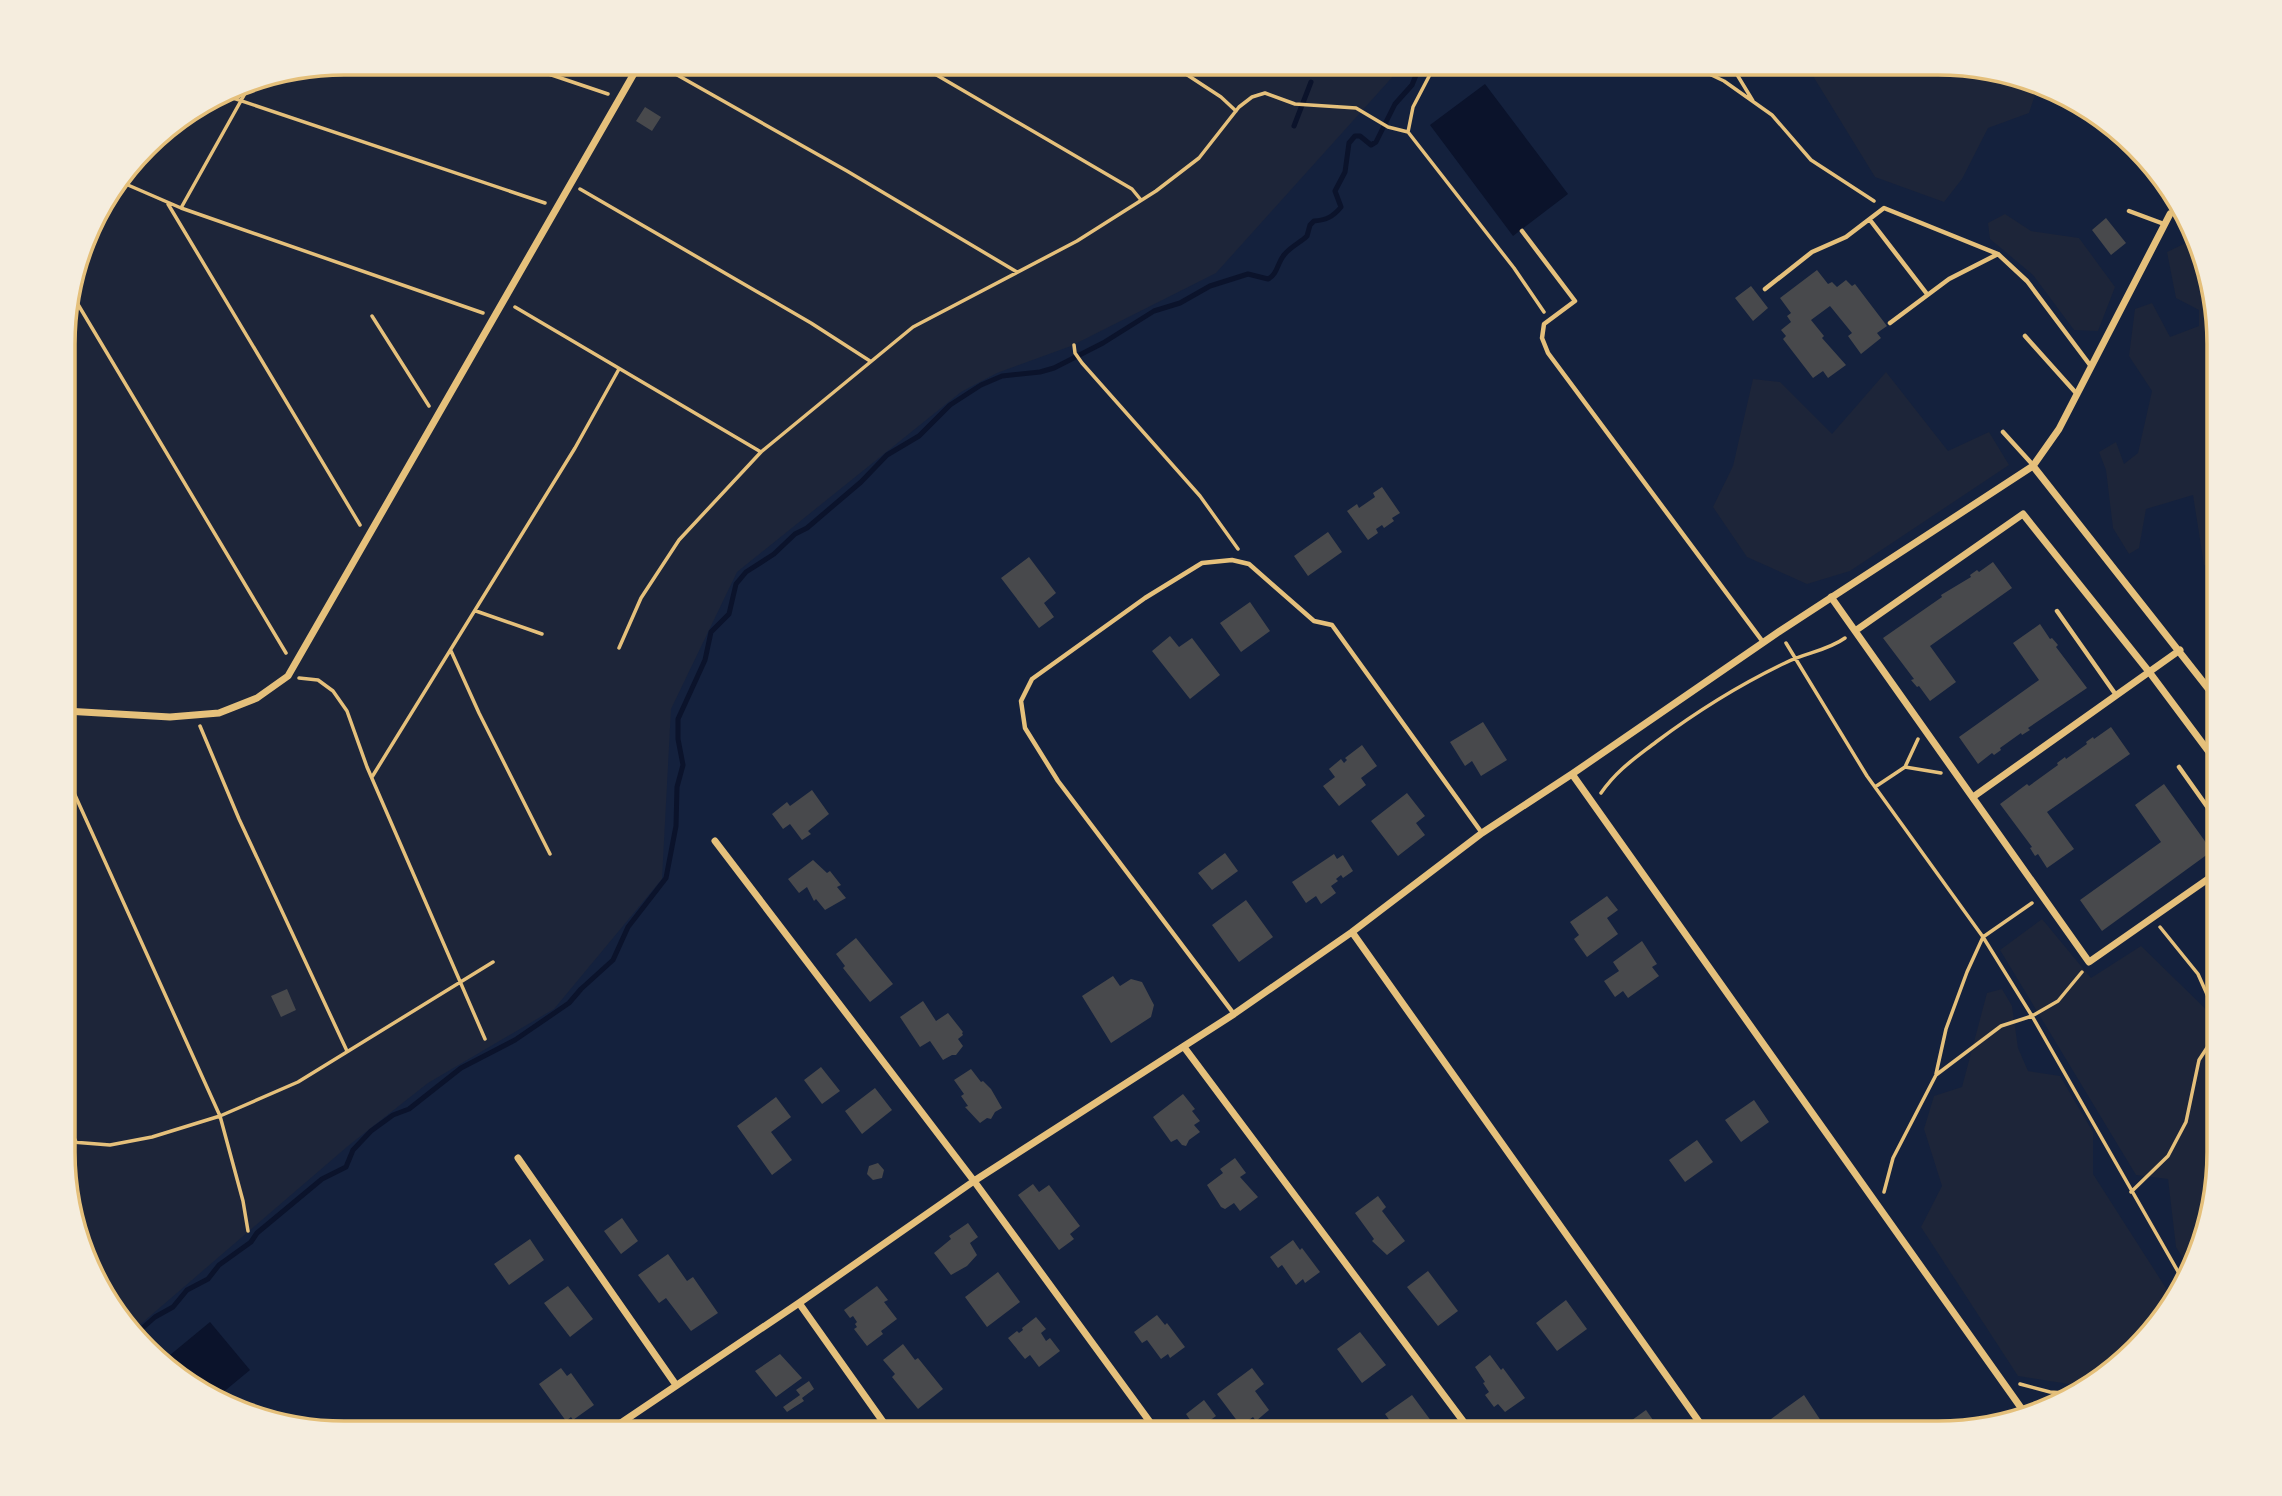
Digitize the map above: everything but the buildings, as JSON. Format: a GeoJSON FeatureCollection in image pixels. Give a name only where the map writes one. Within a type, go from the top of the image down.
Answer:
{"type":"FeatureCollection","features":[{"type":"Feature","properties":{"kind":"street"},"geometry":{"type":"LineString","coordinates":[[75,711],[170,717],[219,713],[257,698],[288,676],[633,75]]}},
{"type":"Feature","properties":{"kind":"street"},"geometry":{"type":"LineString","coordinates":[[624,1421],[974,1181],[1234,1014],[1352,932],[1482,833],[1831,597],[2033,466],[2059,429],[2170,214]]}},
{"type":"Feature","properties":{"kind":"street"},"geometry":{"type":"LineString","coordinates":[[2033,466],[2207,686]]}},
{"type":"Feature","properties":{"kind":"street"},"geometry":{"type":"LineString","coordinates":[[1855,631],[2023,514],[2207,749]]}},
{"type":"Feature","properties":{"kind":"street"},"geometry":{"type":"LineString","coordinates":[[1831,597],[2090,962],[2207,880]]}},
{"type":"Feature","properties":{"kind":"street"},"geometry":{"type":"LineString","coordinates":[[1973,797],[2180,650]]}},
{"type":"Feature","properties":{"kind":"street"},"geometry":{"type":"LineString","coordinates":[[1572,774],[2021,1407]]}},
{"type":"Feature","properties":{"kind":"street"},"geometry":{"type":"LineString","coordinates":[[715,841],[974,1181],[1149,1421]]}},
{"type":"Feature","properties":{"kind":"street"},"geometry":{"type":"LineString","coordinates":[[1352,932],[1698,1421]]}},
{"type":"Feature","properties":{"kind":"street"},"geometry":{"type":"LineString","coordinates":[[1184,1047],[1463,1421]]}},
{"type":"Feature","properties":{"kind":"street"},"geometry":{"type":"LineString","coordinates":[[518,1158],[676,1385]]}},
{"type":"Feature","properties":{"kind":"street"},"geometry":{"type":"LineString","coordinates":[[799,1303],[883,1421]]}},
{"type":"Feature","properties":{"kind":"lane"},"geometry":{"type":"LineString","coordinates":[[1765,289],[1812,252],[1846,237],[1884,208],[1998,254],[2027,281],[2090,365]]}},
{"type":"Feature","properties":{"kind":"lane"},"geometry":{"type":"LineString","coordinates":[[2129,211],[2165,224]]}},
{"type":"Feature","properties":{"kind":"lane"},"geometry":{"type":"LineString","coordinates":[[1870,220],[1927,294]]}},
{"type":"Feature","properties":{"kind":"lane"},"geometry":{"type":"LineString","coordinates":[[1522,232],[1575,301],[1544,324],[1542,338],[1548,354],[1763,643]]}},
{"type":"Feature","properties":{"kind":"lane"},"geometry":{"type":"LineString","coordinates":[[1890,323],[1949,279],[1998,254]]}},
{"type":"Feature","properties":{"kind":"lane"},"geometry":{"type":"LineString","coordinates":[[2025,337],[2077,393]]}},
{"type":"Feature","properties":{"kind":"lane"},"geometry":{"type":"LineString","coordinates":[[2003,432],[2033,466]]}},
{"type":"Feature","properties":{"kind":"lane"},"geometry":{"type":"LineString","coordinates":[[1234,1014],[1059,781],[1025,728],[1021,701],[1032,679],[1145,598],[1202,562],[1232,560],[1249,564],[1314,621],[1332,625],[1482,833]]}},
{"type":"Feature","properties":{"kind":"lane"},"geometry":{"type":"LineString","coordinates":[[2057,611],[2117,696]]}},
{"type":"Feature","properties":{"kind":"lane"},"geometry":{"type":"LineString","coordinates":[[2179,767],[2207,806]]}},
{"type":"Feature","properties":{"kind":"path"},"geometry":{"type":"LineString","coordinates":[[552,75],[620,98]]}},
{"type":"Feature","properties":{"kind":"path"},"geometry":{"type":"LineString","coordinates":[[677,75],[847,171],[1017,272]]}},
{"type":"Feature","properties":{"kind":"path"},"geometry":{"type":"LineString","coordinates":[[937,75],[1132,189],[1142,200]]}},
{"type":"Feature","properties":{"kind":"path"},"geometry":{"type":"LineString","coordinates":[[1187,75],[1238,109]]}},
{"type":"Feature","properties":{"kind":"path"},"geometry":{"type":"LineString","coordinates":[[1408,132],[1413,107],[1430,75]]}},
{"type":"Feature","properties":{"kind":"path"},"geometry":{"type":"LineString","coordinates":[[1711,75],[1772,115],[1811,160],[1884,208]]}},
{"type":"Feature","properties":{"kind":"path"},"geometry":{"type":"LineString","coordinates":[[1737,75],[1754,102]]}},
{"type":"Feature","properties":{"kind":"path"},"geometry":{"type":"LineString","coordinates":[[619,648],[641,598],[679,540],[761,452],[912,327],[1077,241],[1142,200],[1199,158],[1238,109],[1252,97],[1265,93],[1295,104],[1356,108],[1378,123],[1408,132],[1514,268],[1550,320]]}},
{"type":"Feature","properties":{"kind":"path"},"geometry":{"type":"LineString","coordinates":[[181,208],[245,95]]}},
{"type":"Feature","properties":{"kind":"path"},"geometry":{"type":"LineString","coordinates":[[234,99],[557,207]]}},
{"type":"Feature","properties":{"kind":"path"},"geometry":{"type":"LineString","coordinates":[[571,184],[811,323],[870,361]]}},
{"type":"Feature","properties":{"kind":"path"},"geometry":{"type":"LineString","coordinates":[[128,186],[181,208],[495,317]]}},
{"type":"Feature","properties":{"kind":"path"},"geometry":{"type":"LineString","coordinates":[[167,202],[367,538]]}},
{"type":"Feature","properties":{"kind":"path"},"geometry":{"type":"LineString","coordinates":[[504,300],[761,452]]}},
{"type":"Feature","properties":{"kind":"path"},"geometry":{"type":"LineString","coordinates":[[79,304],[294,667]]}},
{"type":"Feature","properties":{"kind":"path"},"geometry":{"type":"LineString","coordinates":[[372,316],[436,418]]}},
{"type":"Feature","properties":{"kind":"path"},"geometry":{"type":"LineString","coordinates":[[1074,345],[1075,353],[1082,363],[1200,495],[1249,564]]}},
{"type":"Feature","properties":{"kind":"path"},"geometry":{"type":"LineString","coordinates":[[372,777],[575,448],[619,369]]}},
{"type":"Feature","properties":{"kind":"path"},"geometry":{"type":"LineString","coordinates":[[476,611],[542,634]]}},
{"type":"Feature","properties":{"kind":"path"},"geometry":{"type":"LineString","coordinates":[[1780,631],[1794,659],[1875,787],[1983,937],[2032,1016],[2178,1273]]}},
{"type":"Feature","properties":{"kind":"path"},"geometry":{"type":"LineString","coordinates":[[1594,804],[1614,775],[1693,714],[1761,674],[1837,644],[1855,631]]}},
{"type":"Feature","properties":{"kind":"path"},"geometry":{"type":"LineString","coordinates":[[451,651],[550,854]]}},
{"type":"Feature","properties":{"kind":"path"},"geometry":{"type":"LineString","coordinates":[[288,676],[318,680],[333,691],[347,711],[372,777],[485,1039]]}},
{"type":"Feature","properties":{"kind":"path"},"geometry":{"type":"LineString","coordinates":[[196,715],[239,819],[347,1052]]}},
{"type":"Feature","properties":{"kind":"path"},"geometry":{"type":"LineString","coordinates":[[1875,787],[1905,767],[1924,728]]}},
{"type":"Feature","properties":{"kind":"path"},"geometry":{"type":"LineString","coordinates":[[1905,767],[1940,773],[1953,770]]}},
{"type":"Feature","properties":{"kind":"path"},"geometry":{"type":"LineString","coordinates":[[75,795],[220,1116],[243,1201],[248,1231]]}},
{"type":"Feature","properties":{"kind":"path"},"geometry":{"type":"LineString","coordinates":[[1879,1207],[1894,1158],[1936,1075],[1946,1029],[1983,937],[2032,903]]}},
{"type":"Feature","properties":{"kind":"path"},"geometry":{"type":"LineString","coordinates":[[2154,918],[2198,974],[2207,994]]}},
{"type":"Feature","properties":{"kind":"path"},"geometry":{"type":"LineString","coordinates":[[76,1143],[110,1145],[152,1137],[220,1116],[298,1082],[492,962]]}},
{"type":"Feature","properties":{"kind":"path"},"geometry":{"type":"LineString","coordinates":[[1936,1075],[2001,1026],[2032,1016],[2057,1001],[2090,962]]}},
{"type":"Feature","properties":{"kind":"path"},"geometry":{"type":"LineString","coordinates":[[2132,1192],[2168,1156],[2186,1122],[2199,1060],[2207,1048]]}},
{"type":"Feature","properties":{"kind":"path"},"geometry":{"type":"LineString","coordinates":[[2001,1379],[2058,1393]]}},
{"type":"Feature","properties":{"kind":"shaded area"},"geometry":{"type":"Polygon","coordinates":[[[1394,75],[1216,273],[1071,346],[997,373],[961,392],[737,572],[671,709],[662,879],[554,1009],[428,1083],[348,1146],[139,1325],[111,1286],[96,1255],[80,1204],[76,1169],[75,344],[80,292],[96,241],[121,195],[154,154],[181,131],[225,103],[275,84],[327,76],[1394,75]]]}},
{"type":"Feature","properties":{"kind":"shaded area"},"geometry":{"type":"Polygon","coordinates":[[[1812,75],[1955,76],[1990,80],[2035,94],[2029,113],[1988,128],[1962,179],[1944,202],[1875,177],[1812,75]]]}},
{"type":"Feature","properties":{"kind":"shaded area"},"geometry":{"type":"Polygon","coordinates":[[[1485,84],[1568,194],[1513,236],[1430,125],[1485,84]]]}},
{"type":"Feature","properties":{"kind":"shaded area"},"geometry":{"type":"Polygon","coordinates":[[[2005,214],[2031,231],[2079,238],[2115,287],[2098,331],[2074,330],[2033,275],[1990,239],[1988,223],[2005,214]]]}},
{"type":"Feature","properties":{"kind":"shaded area"},"geometry":{"type":"Polygon","coordinates":[[[2187,243],[2202,292],[2207,344],[2207,566],[2204,565],[2193,495],[2146,509],[2139,548],[2129,554],[2113,528],[2106,470],[2099,452],[2116,442],[2124,464],[2138,453],[2152,391],[2129,356],[2135,309],[2152,303],[2170,337],[2199,326],[2199,310],[2176,298],[2167,252],[2187,243]]]}},
{"type":"Feature","properties":{"kind":"shaded area"},"geometry":{"type":"Polygon","coordinates":[[[1886,372],[1948,451],[1989,432],[2009,465],[1850,571],[1807,584],[1747,557],[1713,507],[1733,466],[1753,379],[1780,382],[1832,434],[1886,372]]]}},
{"type":"Feature","properties":{"kind":"shaded area"},"geometry":{"type":"Polygon","coordinates":[[[2042,919],[2091,978],[2141,946],[2207,1010],[2206,1169],[2198,1221],[2184,1260],[2176,1247],[2168,1179],[2136,1175],[2000,950],[2042,919]]]}},
{"type":"Feature","properties":{"kind":"shaded area"},"geometry":{"type":"Polygon","coordinates":[[[2002,989],[2012,1006],[2018,1048],[2028,1071],[2060,1076],[2093,1132],[2093,1174],[2168,1291],[2128,1342],[2073,1385],[2018,1376],[1921,1227],[1942,1186],[1924,1129],[1934,1096],[1962,1087],[1987,993],[2002,989]]]}},
{"type":"Feature","properties":{"kind":"shaded area"},"geometry":{"type":"Polygon","coordinates":[[[210,1322],[250,1370],[223,1392],[169,1356],[210,1322]]]}},
{"type":"Feature","properties":{"kind":"waterway"},"geometry":{"type":"LineString","coordinates":[[142,1329],[173,1307],[187,1290],[208,1279],[219,1265],[251,1242],[257,1233],[322,1179],[346,1167],[353,1150],[371,1131],[393,1115],[409,1109],[461,1068],[515,1040],[569,1003],[613,960],[628,927],[666,878],[676,826],[677,787],[683,765],[678,739],[678,719],[705,660],[711,632],[729,614],[736,584],[746,572],[774,554],[795,534],[807,528],[861,482],[887,455],[919,436],[950,405],[981,385],[1002,376],[1054,368],[1103,343],[1154,311],[1180,303],[1210,286],[1248,274],[1268,279],[1271,277],[1287,252],[1307,236],[1310,225],[1314,221],[1329,217],[1341,207],[1335,191],[1345,172],[1349,143],[1355,136],[1360,136],[1371,145],[1376,142],[1395,104],[1412,85],[1416,75]]}},
{"type":"Feature","properties":{"kind":"waterway"},"geometry":{"type":"LineString","coordinates":[[1294,126],[1311,82]]}}]}
